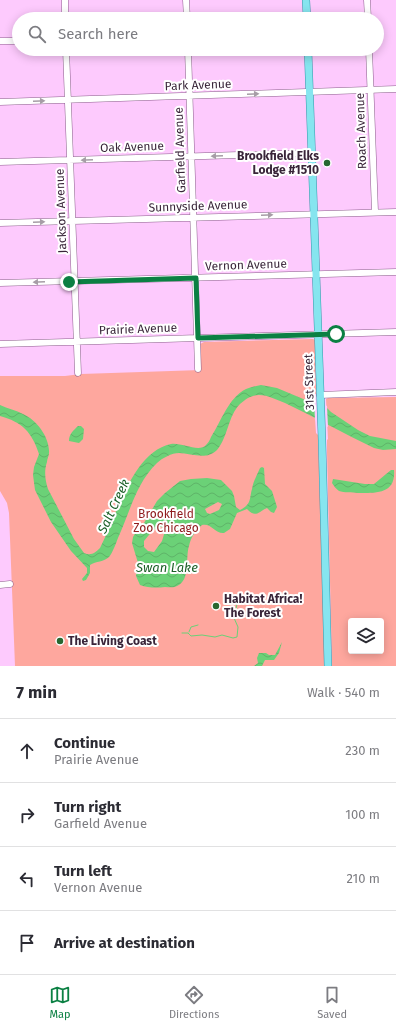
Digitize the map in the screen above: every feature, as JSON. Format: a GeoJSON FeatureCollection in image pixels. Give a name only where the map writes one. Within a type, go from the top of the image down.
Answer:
{"type":"FeatureCollection","features":[{"type":"Feature","properties":{"kind":"main road"},"geometry":{"type":"LineString","coordinates":[[306,0],[307,12]]}},
{"type":"Feature","properties":{"kind":"main road","name":"31st Street"},"geometry":{"type":"LineString","coordinates":[[308,56],[322,440],[328,666]]}},
{"type":"Feature","properties":{"kind":"street"},"geometry":{"type":"LineString","coordinates":[[65,0],[65,12]]}},
{"type":"Feature","properties":{"kind":"street"},"geometry":{"type":"LineString","coordinates":[[186,0],[187,12]]}},
{"type":"Feature","properties":{"kind":"street"},"geometry":{"type":"LineString","coordinates":[[367,0],[368,12]]}},
{"type":"Feature","properties":{"kind":"street"},"geometry":{"type":"LineString","coordinates":[[0,41],[12,40]]}},
{"type":"Feature","properties":{"kind":"street","name":"Jackson Avenue"},"geometry":{"type":"LineString","coordinates":[[66,56],[78,373]]}},
{"type":"Feature","properties":{"kind":"street","name":"Garfield Avenue"},"geometry":{"type":"LineString","coordinates":[[188,56],[198,369]]}},
{"type":"Feature","properties":{"kind":"street","name":"Roach Avenue"},"geometry":{"type":"LineString","coordinates":[[369,56],[375,212]]}},
{"type":"Feature","properties":{"kind":"street","name":"Park Avenue"},"geometry":{"type":"LineString","coordinates":[[0,102],[396,89]]}},
{"type":"Feature","properties":{"kind":"street","name":"Oak Avenue"},"geometry":{"type":"LineString","coordinates":[[0,162],[312,153]]}},
{"type":"Feature","properties":{"kind":"street","name":"Sunnyside Avenue"},"geometry":{"type":"LineString","coordinates":[[0,223],[396,212]]}},
{"type":"Feature","properties":{"kind":"street","name":"Vernon Avenue"},"geometry":{"type":"LineString","coordinates":[[0,284],[396,272]]}},
{"type":"Feature","properties":{"kind":"street","name":"Prairie Avenue"},"geometry":{"type":"LineString","coordinates":[[0,344],[396,332]]}},
{"type":"Feature","properties":{"kind":"street"},"geometry":{"type":"LineString","coordinates":[[320,398],[396,392]]}},
{"type":"Feature","properties":{"kind":"street"},"geometry":{"type":"LineString","coordinates":[[0,585],[10,584]]}},
{"type":"Feature","properties":{"kind":"green space","name":"Brookfield Zoo Chicago"},"geometry":{"type":"Polygon","coordinates":[[[315,340],[316,394],[314,393],[314,402],[308,413],[315,418],[316,433],[318,435],[325,666],[15,666],[9,513],[7,503],[0,491],[0,376],[65,376],[81,374],[201,370],[200,344],[204,342],[315,340]]]}},
{"type":"Feature","properties":{"kind":"green space"},"geometry":{"type":"Polygon","coordinates":[[[396,397],[396,666],[332,666],[326,399],[396,397]]]}},
{"type":"Feature","properties":{"kind":"water","name":"Salt Creek"},"geometry":{"type":"Polygon","coordinates":[[[261,385],[277,388],[327,408],[358,430],[370,436],[396,441],[396,449],[383,450],[374,448],[285,403],[266,396],[256,395],[251,397],[242,402],[236,409],[221,445],[213,453],[203,456],[184,453],[173,454],[157,463],[144,480],[134,498],[109,557],[105,560],[90,565],[90,573],[86,580],[83,581],[82,579],[87,573],[87,568],[71,551],[51,522],[35,490],[33,475],[34,467],[39,454],[36,446],[25,429],[14,421],[0,416],[0,405],[18,411],[28,417],[42,430],[49,447],[45,472],[48,489],[74,539],[84,553],[91,554],[95,553],[100,548],[127,487],[146,459],[157,449],[171,444],[180,444],[194,448],[203,447],[209,441],[234,398],[246,389],[261,385]]]}},
{"type":"Feature","properties":{"kind":"water"},"geometry":{"type":"Polygon","coordinates":[[[78,426],[81,426],[84,429],[83,439],[79,443],[69,441],[71,434],[78,426]]]}},
{"type":"Feature","properties":{"kind":"water","name":"Swan Lake"},"geometry":{"type":"Polygon","coordinates":[[[260,468],[264,468],[265,484],[272,491],[277,507],[274,513],[267,508],[255,514],[247,509],[237,513],[230,529],[224,533],[202,525],[195,532],[191,540],[188,551],[186,574],[181,583],[176,587],[152,588],[140,585],[136,576],[138,563],[132,543],[133,537],[139,527],[144,523],[157,501],[165,493],[180,481],[207,478],[221,480],[232,491],[236,507],[240,510],[247,506],[253,484],[260,468]],[[218,502],[205,509],[207,513],[210,514],[219,510],[222,504],[218,502]],[[162,527],[153,530],[144,541],[144,547],[148,551],[154,552],[162,541],[165,531],[162,527]]]}},
{"type":"Feature","properties":{"kind":"water"},"geometry":{"type":"Polygon","coordinates":[[[391,470],[394,470],[392,484],[388,488],[378,492],[341,492],[332,483],[333,479],[374,484],[391,470]]]}},
{"type":"Feature","properties":{"kind":"water"},"geometry":{"type":"Polygon","coordinates":[[[282,642],[279,653],[274,660],[265,660],[262,666],[254,666],[258,663],[257,658],[259,653],[275,655],[282,642]]]}},
{"type":"Feature","properties":{"kind":"pier"},"geometry":{"type":"Polygon","coordinates":[[[314,400],[327,406],[328,427],[315,420],[314,400]]]}},
{"type":"Feature","properties":{"kind":"waterway"},"geometry":{"type":"LineString","coordinates":[[182,633],[188,633],[191,636],[202,635],[215,637],[222,635],[233,638],[237,637],[238,627],[234,618],[237,604]]}},
{"type":"Feature","properties":{"kind":"waterway"},"geometry":{"type":"LineString","coordinates":[[189,632],[191,627],[198,625]]}},
{"type":"Feature","properties":{"kind":"place","name":"Brookfield Elks Lodge #1510"},"geometry":{"type":"Point","coordinates":[327,163]}},
{"type":"Feature","properties":{"kind":"place","name":"Habitat Africa! The Forest"},"geometry":{"type":"Point","coordinates":[216,606]}},
{"type":"Feature","properties":{"kind":"place","name":"The Living Coast"},"geometry":{"type":"Point","coordinates":[60,641]}},
{"type":"Feature","properties":{"kind":"route"},"geometry":{"type":"LineString","coordinates":[[69,282],[196,278],[198,338],[336,334]]}}]}
